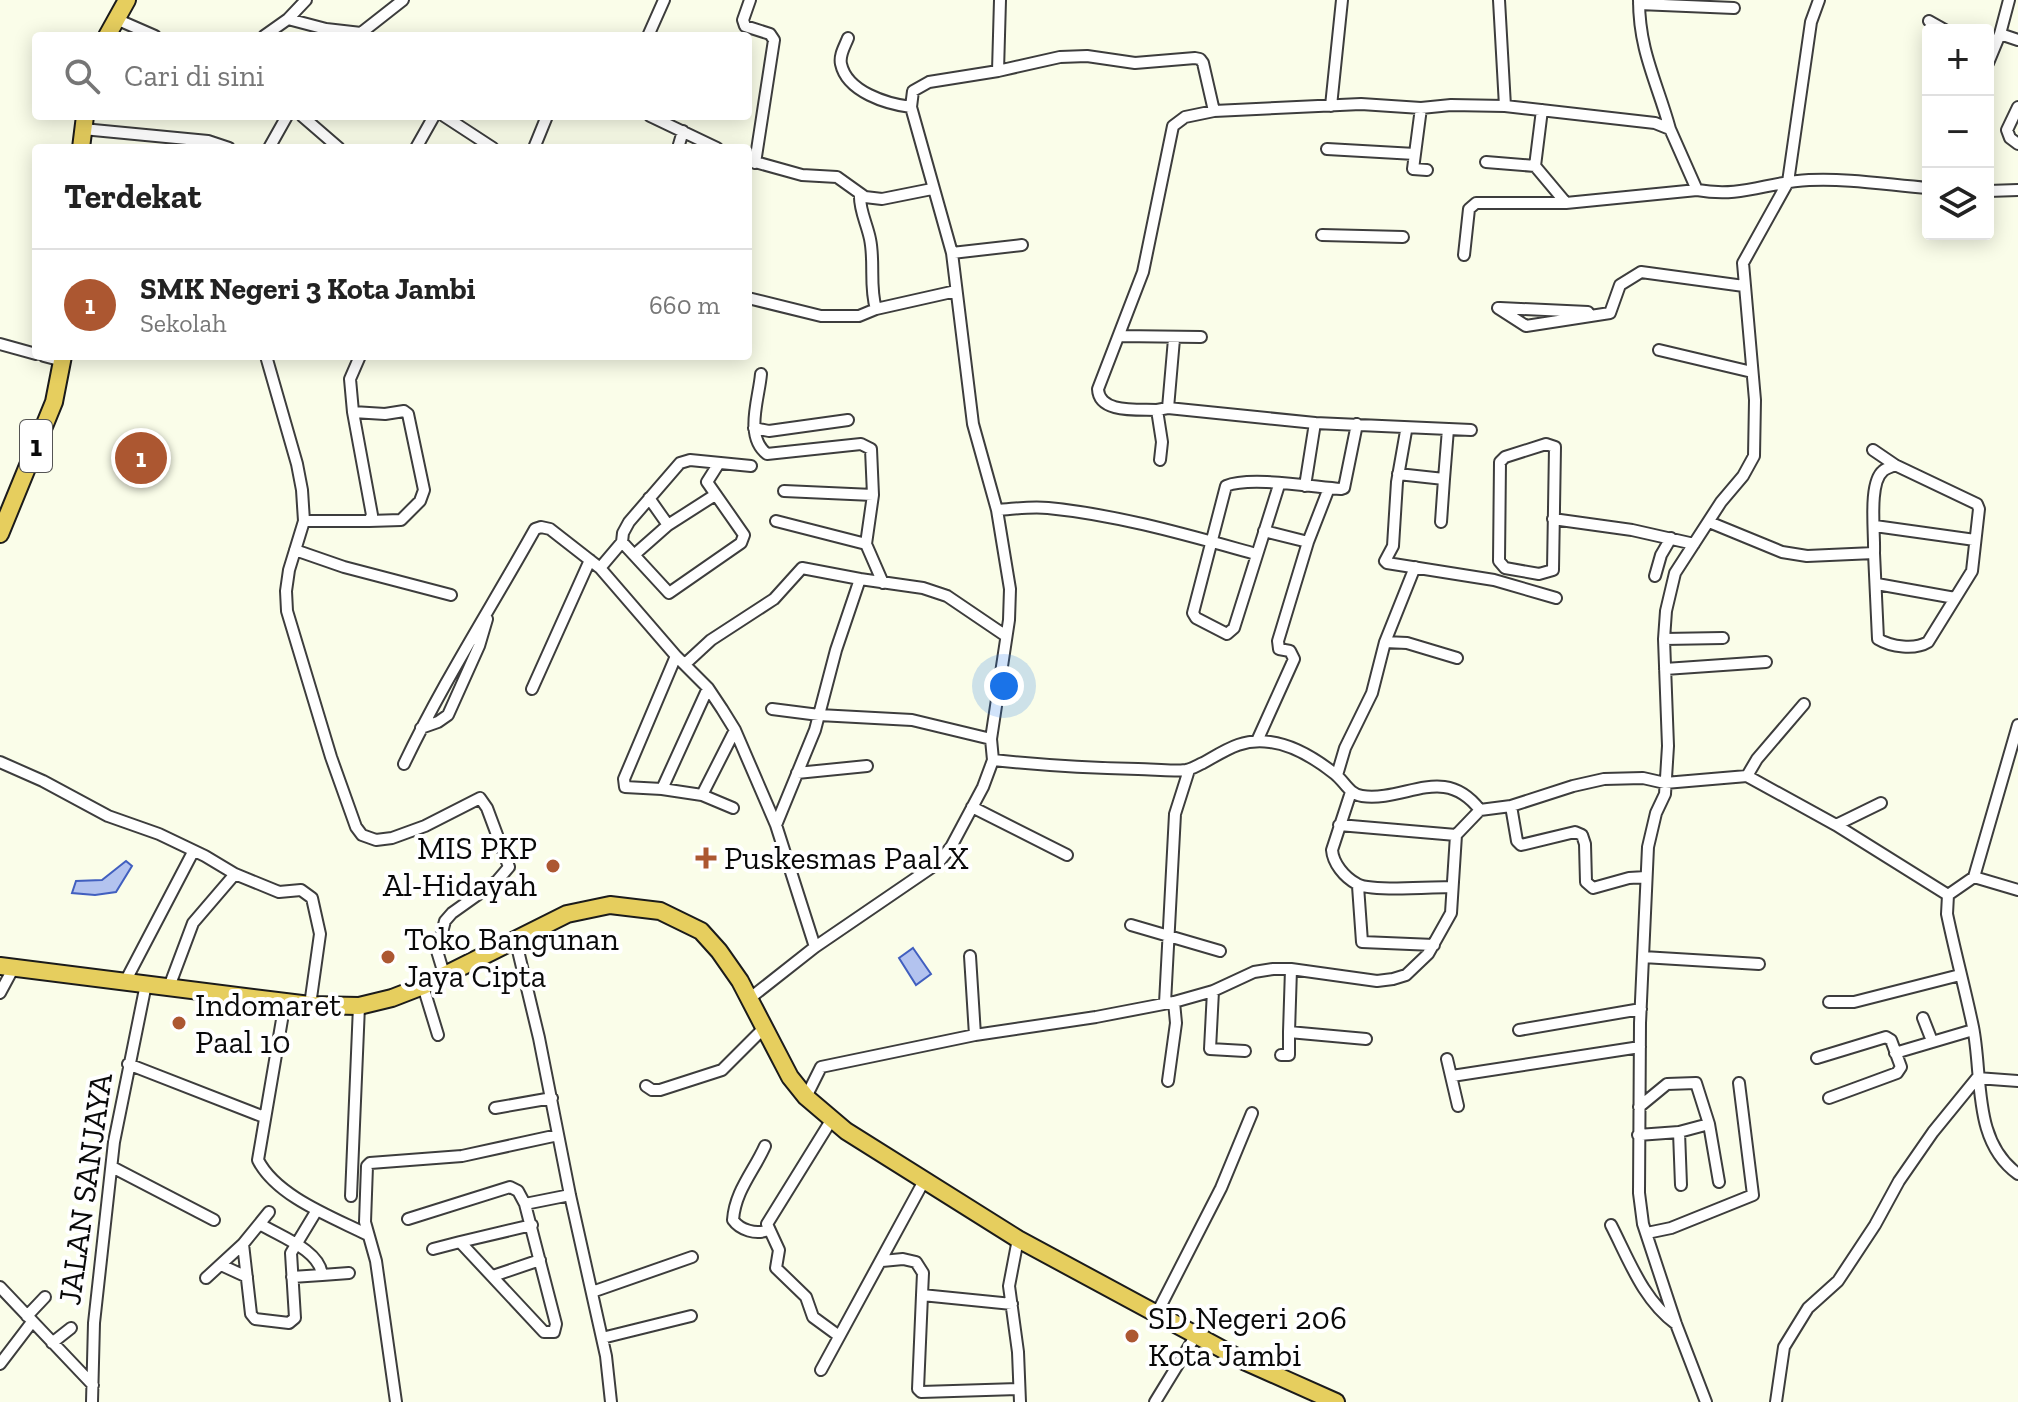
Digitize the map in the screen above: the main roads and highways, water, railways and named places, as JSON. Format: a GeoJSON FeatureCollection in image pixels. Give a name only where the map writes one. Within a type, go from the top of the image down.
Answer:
{"type":"FeatureCollection","features":[{"type":"Feature","properties":{"kind":"highway"},"geometry":{"type":"LineString","coordinates":[[109,32],[127,0]]}},
{"type":"Feature","properties":{"kind":"highway"},"geometry":{"type":"LineString","coordinates":[[81,144],[84,123]]}},
{"type":"Feature","properties":{"kind":"highway","name":"1"},"geometry":{"type":"LineString","coordinates":[[0,534],[54,402],[63,360]]}},
{"type":"Feature","properties":{"kind":"highway"},"geometry":{"type":"LineString","coordinates":[[7,966],[310,1005],[359,1006],[423,986],[567,914],[592,908],[634,906],[660,911],[701,931],[719,951],[749,999],[790,1077],[806,1097],[857,1139],[1018,1239],[1244,1361],[1336,1402]]}},
{"type":"Feature","properties":{"kind":"water"},"geometry":{"type":"Polygon","coordinates":[[[126,861],[132,866],[116,892],[95,895],[72,893],[76,881],[102,880],[126,861]]]}},
{"type":"Feature","properties":{"kind":"water"},"geometry":{"type":"Polygon","coordinates":[[[913,948],[931,974],[916,985],[899,958],[913,948]]]}},
{"type":"Feature","properties":{"kind":"place","name":"SMK Negeri 3 Kota Jambi"},"geometry":{"type":"Point","coordinates":[141,458]}},
{"type":"Feature","properties":{"kind":"place","name":"Puskesmas Paal X"},"geometry":{"type":"Point","coordinates":[706,858]}},
{"type":"Feature","properties":{"kind":"place","name":"MIS PKP Al-Hidayah"},"geometry":{"type":"Point","coordinates":[553,866]}},
{"type":"Feature","properties":{"kind":"place","name":"Toko Bangunan Jaya Cipta"},"geometry":{"type":"Point","coordinates":[388,957]}},
{"type":"Feature","properties":{"kind":"place","name":"Indomaret Paal 10"},"geometry":{"type":"Point","coordinates":[179,1023]}},
{"type":"Feature","properties":{"kind":"place","name":"SD Negeri 206 Kota Jambi"},"geometry":{"type":"Point","coordinates":[1132,1336]}}]}
